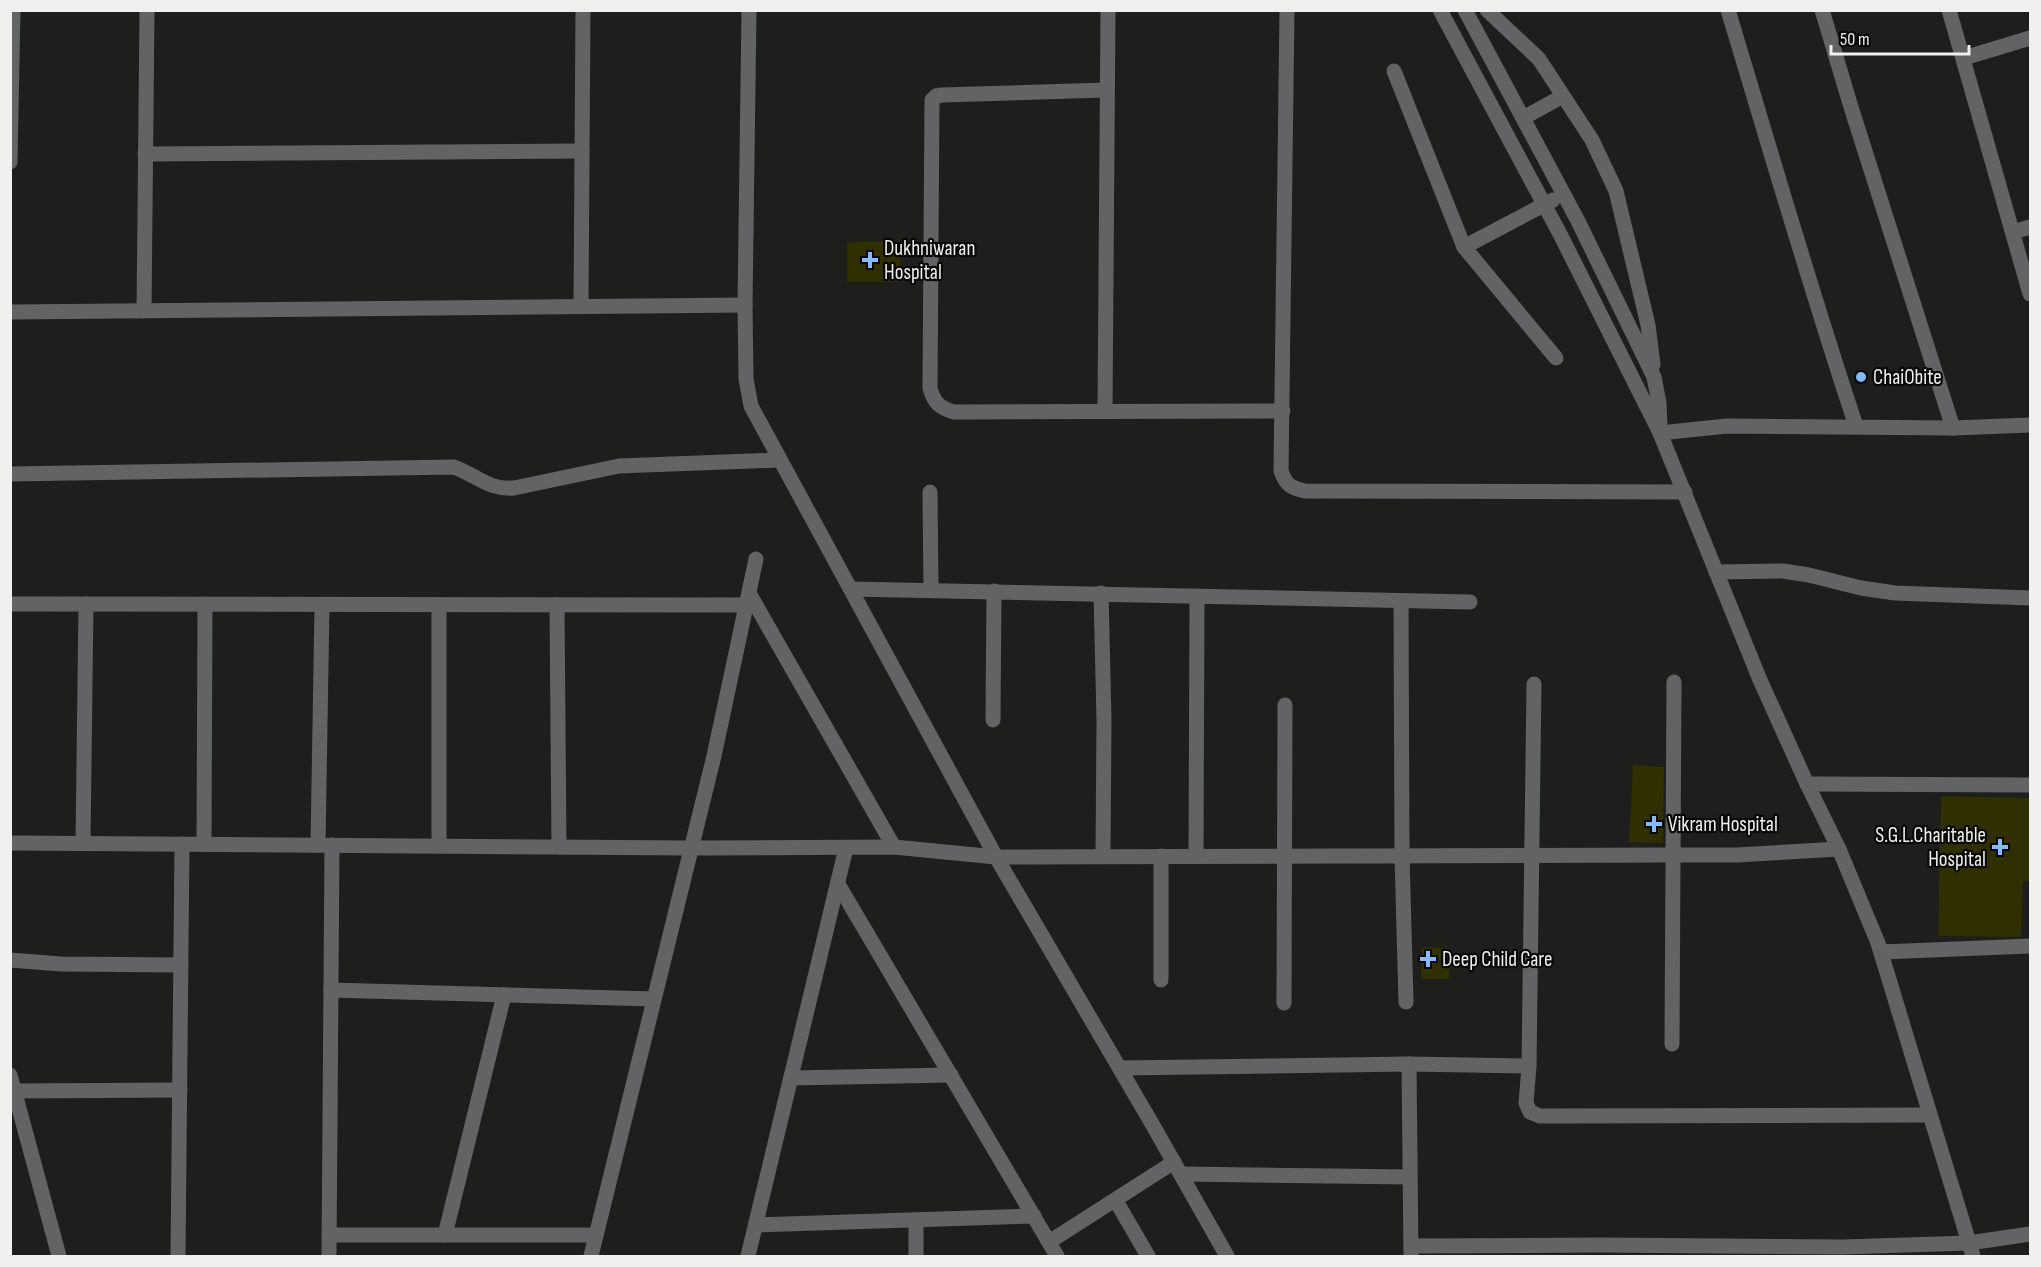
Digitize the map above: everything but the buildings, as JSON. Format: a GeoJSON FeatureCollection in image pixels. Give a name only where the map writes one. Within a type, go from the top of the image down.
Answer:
{"type":"FeatureCollection","features":[{"type":"Feature","properties":{"kind":"street"},"geometry":{"type":"LineString","coordinates":[[10,162],[13,10]]}},
{"type":"Feature","properties":{"kind":"street"},"geometry":{"type":"LineString","coordinates":[[144,310],[147,10]]}},
{"type":"Feature","properties":{"kind":"street"},"geometry":{"type":"LineString","coordinates":[[581,306],[583,10]]}},
{"type":"Feature","properties":{"kind":"street"},"geometry":{"type":"LineString","coordinates":[[749,10],[745,305],[746,379],[751,406],[996,857],[1178,1168],[1227,1257]]}},
{"type":"Feature","properties":{"kind":"street"},"geometry":{"type":"LineString","coordinates":[[1105,410],[1108,10]]}},
{"type":"Feature","properties":{"kind":"street"},"geometry":{"type":"LineString","coordinates":[[1287,10],[1281,471],[1285,482],[1293,489],[1305,491],[1685,492]]}},
{"type":"Feature","properties":{"kind":"street"},"geometry":{"type":"LineString","coordinates":[[1440,10],[1544,204],[1660,433],[1760,680],[1839,849],[1881,952],[1971,1250]]}},
{"type":"Feature","properties":{"kind":"street"},"geometry":{"type":"LineString","coordinates":[[1466,10],[1564,195],[1654,377]]}},
{"type":"Feature","properties":{"kind":"street"},"geometry":{"type":"LineString","coordinates":[[1487,10],[1539,59],[1592,140],[1616,191],[1648,325],[1659,403],[1660,433]]}},
{"type":"Feature","properties":{"kind":"street"},"geometry":{"type":"LineString","coordinates":[[1728,10],[1827,338],[1856,426]]}},
{"type":"Feature","properties":{"kind":"street"},"geometry":{"type":"LineString","coordinates":[[1822,10],[1953,428]]}},
{"type":"Feature","properties":{"kind":"street"},"geometry":{"type":"LineString","coordinates":[[1949,10],[2031,294]]}},
{"type":"Feature","properties":{"kind":"street"},"geometry":{"type":"LineString","coordinates":[[1964,58],[2031,39]]}},
{"type":"Feature","properties":{"kind":"street"},"geometry":{"type":"LineString","coordinates":[[1394,71],[1464,247],[1556,358]]}},
{"type":"Feature","properties":{"kind":"street"},"geometry":{"type":"LineString","coordinates":[[1106,90],[942,95],[932,100],[930,108],[930,388],[933,400],[942,408],[954,412],[1283,411]]}},
{"type":"Feature","properties":{"kind":"street"},"geometry":{"type":"LineString","coordinates":[[1523,118],[1563,96]]}},
{"type":"Feature","properties":{"kind":"street"},"geometry":{"type":"LineString","coordinates":[[145,154],[582,151]]}},
{"type":"Feature","properties":{"kind":"street"},"geometry":{"type":"LineString","coordinates":[[1464,247],[1564,195]]}},
{"type":"Feature","properties":{"kind":"street"},"geometry":{"type":"LineString","coordinates":[[2013,232],[2031,227]]}},
{"type":"Feature","properties":{"kind":"street"},"geometry":{"type":"LineString","coordinates":[[10,312],[745,305]]}},
{"type":"Feature","properties":{"kind":"street"},"geometry":{"type":"LineString","coordinates":[[1660,433],[1727,426],[1953,428],[2031,426]]}},
{"type":"Feature","properties":{"kind":"street"},"geometry":{"type":"LineString","coordinates":[[10,474],[454,467],[490,486],[502,489],[619,466],[780,460]]}},
{"type":"Feature","properties":{"kind":"street"},"geometry":{"type":"LineString","coordinates":[[930,492],[931,590]]}},
{"type":"Feature","properties":{"kind":"street"},"geometry":{"type":"LineString","coordinates":[[591,1257],[714,756],[756,559]]}},
{"type":"Feature","properties":{"kind":"street"},"geometry":{"type":"LineString","coordinates":[[1716,572],[1783,571],[1895,593],[2031,598]]}},
{"type":"Feature","properties":{"kind":"street"},"geometry":{"type":"LineString","coordinates":[[851,589],[1470,602]]}},
{"type":"Feature","properties":{"kind":"street"},"geometry":{"type":"LineString","coordinates":[[993,720],[994,591]]}},
{"type":"Feature","properties":{"kind":"street"},"geometry":{"type":"LineString","coordinates":[[1101,593],[1104,720],[1103,856]]}},
{"type":"Feature","properties":{"kind":"street"},"geometry":{"type":"LineString","coordinates":[[1196,856],[1197,596]]}},
{"type":"Feature","properties":{"kind":"street"},"geometry":{"type":"LineString","coordinates":[[10,604],[557,605],[747,599]]}},
{"type":"Feature","properties":{"kind":"street"},"geometry":{"type":"LineString","coordinates":[[747,599],[894,848]]}},
{"type":"Feature","properties":{"kind":"street"},"geometry":{"type":"LineString","coordinates":[[1401,601],[1401,856],[1406,1002]]}},
{"type":"Feature","properties":{"kind":"street"},"geometry":{"type":"LineString","coordinates":[[83,843],[86,604]]}},
{"type":"Feature","properties":{"kind":"street"},"geometry":{"type":"LineString","coordinates":[[204,844],[205,604]]}},
{"type":"Feature","properties":{"kind":"street"},"geometry":{"type":"LineString","coordinates":[[322,605],[325,845],[331,990],[329,1257]]}},
{"type":"Feature","properties":{"kind":"street"},"geometry":{"type":"LineString","coordinates":[[439,605],[439,846]]}},
{"type":"Feature","properties":{"kind":"street"},"geometry":{"type":"LineString","coordinates":[[557,605],[559,848]]}},
{"type":"Feature","properties":{"kind":"street"},"geometry":{"type":"LineString","coordinates":[[1672,1044],[1674,682]]}},
{"type":"Feature","properties":{"kind":"street"},"geometry":{"type":"LineString","coordinates":[[1534,684],[1529,1066],[1526,1103],[1530,1112],[1540,1116],[1930,1115]]}},
{"type":"Feature","properties":{"kind":"street"},"geometry":{"type":"LineString","coordinates":[[1284,1003],[1285,705]]}},
{"type":"Feature","properties":{"kind":"street"},"geometry":{"type":"LineString","coordinates":[[1807,784],[2031,784]]}},
{"type":"Feature","properties":{"kind":"street"},"geometry":{"type":"LineString","coordinates":[[10,843],[559,848],[894,848],[996,857],[1737,855],[1839,849]]}},
{"type":"Feature","properties":{"kind":"street"},"geometry":{"type":"LineString","coordinates":[[178,1257],[182,844]]}},
{"type":"Feature","properties":{"kind":"street"},"geometry":{"type":"LineString","coordinates":[[748,1257],[846,848]]}},
{"type":"Feature","properties":{"kind":"street"},"geometry":{"type":"LineString","coordinates":[[1161,856],[1161,980]]}},
{"type":"Feature","properties":{"kind":"street"},"geometry":{"type":"LineString","coordinates":[[838,884],[1057,1257]]}},
{"type":"Feature","properties":{"kind":"street"},"geometry":{"type":"LineString","coordinates":[[1881,952],[2031,946]]}},
{"type":"Feature","properties":{"kind":"street"},"geometry":{"type":"LineString","coordinates":[[10,960],[61,964],[181,965]]}},
{"type":"Feature","properties":{"kind":"street"},"geometry":{"type":"LineString","coordinates":[[331,990],[654,999]]}},
{"type":"Feature","properties":{"kind":"street"},"geometry":{"type":"LineString","coordinates":[[444,1235],[504,995]]}},
{"type":"Feature","properties":{"kind":"street"},"geometry":{"type":"LineString","coordinates":[[1120,1068],[1409,1064],[1529,1066]]}},
{"type":"Feature","properties":{"kind":"street"},"geometry":{"type":"LineString","coordinates":[[1409,1064],[1412,1251],[1971,1250],[2031,1234]]}},
{"type":"Feature","properties":{"kind":"street"},"geometry":{"type":"LineString","coordinates":[[10,1075],[59,1257]]}},
{"type":"Feature","properties":{"kind":"street"},"geometry":{"type":"LineString","coordinates":[[791,1078],[951,1075]]}},
{"type":"Feature","properties":{"kind":"street"},"geometry":{"type":"LineString","coordinates":[[15,1091],[180,1090]]}},
{"type":"Feature","properties":{"kind":"street"},"geometry":{"type":"LineString","coordinates":[[1049,1242],[1116,1201],[1178,1168],[1410,1177]]}},
{"type":"Feature","properties":{"kind":"street"},"geometry":{"type":"LineString","coordinates":[[1116,1201],[1148,1257]]}},
{"type":"Feature","properties":{"kind":"street"},"geometry":{"type":"LineString","coordinates":[[756,1225],[1034,1216]]}},
{"type":"Feature","properties":{"kind":"street"},"geometry":{"type":"LineString","coordinates":[[916,1220],[916,1257]]}},
{"type":"Feature","properties":{"kind":"street"},"geometry":{"type":"LineString","coordinates":[[329,1235],[596,1235]]}},
{"type":"Feature","properties":{"kind":"place","name":"Dukhniwaran Hospital"},"geometry":{"type":"Point","coordinates":[870,260]}},
{"type":"Feature","properties":{"kind":"place","name":"ChaiObite"},"geometry":{"type":"Point","coordinates":[1861,377]}},
{"type":"Feature","properties":{"kind":"place","name":"Vikram Hospital"},"geometry":{"type":"Point","coordinates":[1654,824]}},
{"type":"Feature","properties":{"kind":"place","name":"S.G.L.Charitable Hospital"},"geometry":{"type":"Point","coordinates":[2000,847]}},
{"type":"Feature","properties":{"kind":"place","name":"Deep Child Care"},"geometry":{"type":"Point","coordinates":[1428,959]}}]}
